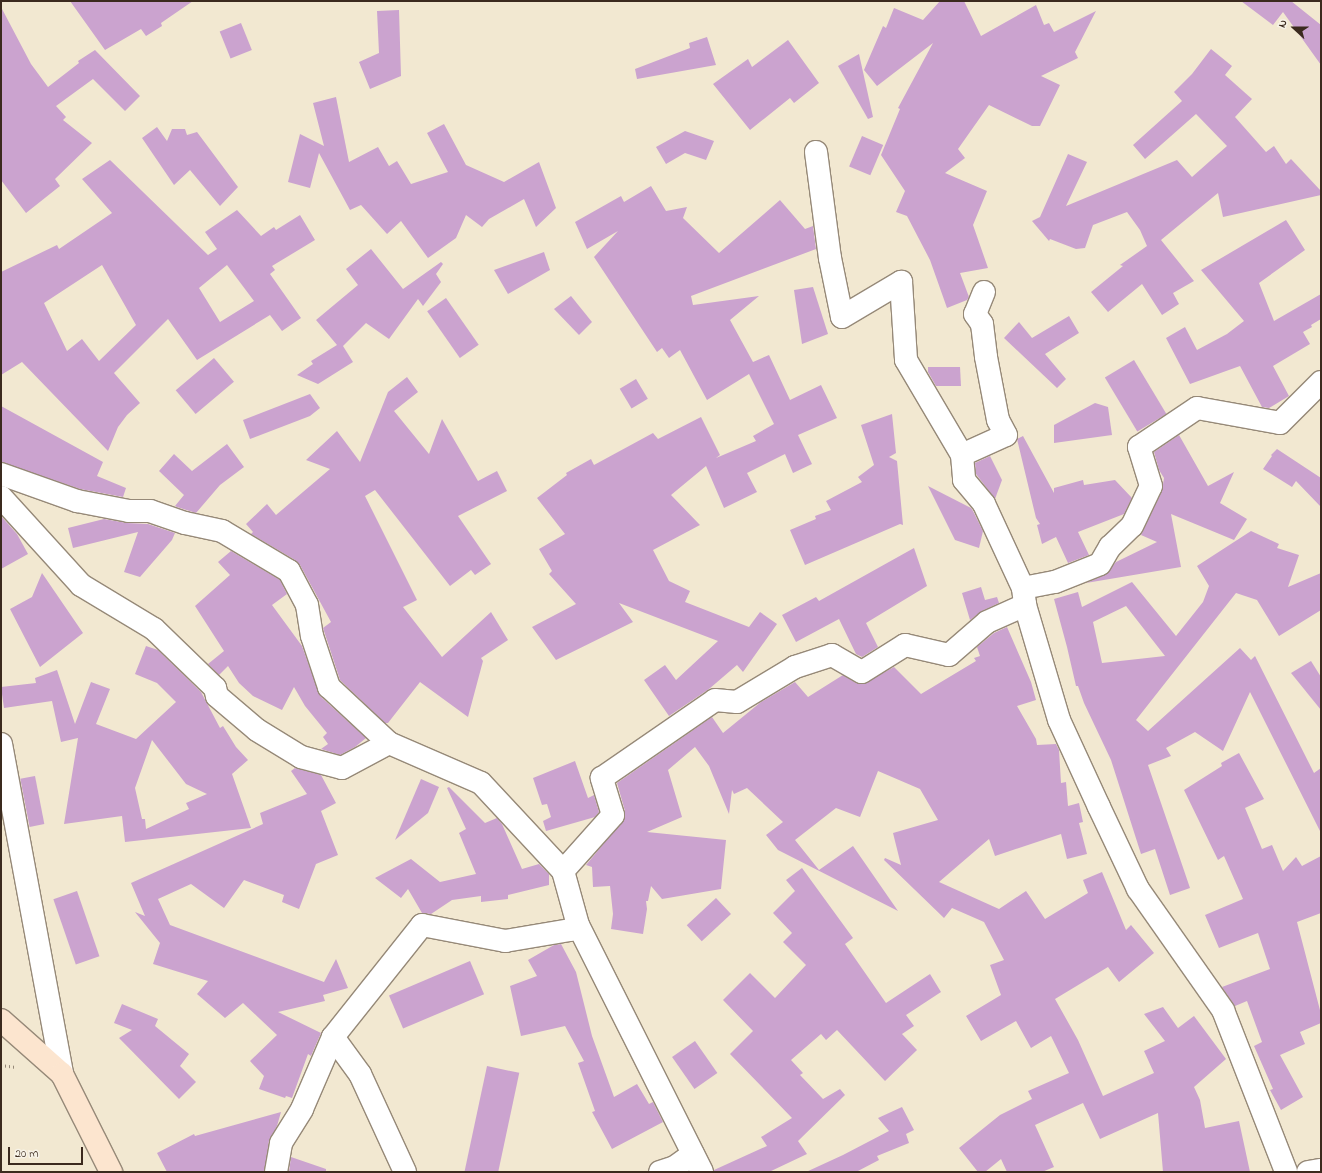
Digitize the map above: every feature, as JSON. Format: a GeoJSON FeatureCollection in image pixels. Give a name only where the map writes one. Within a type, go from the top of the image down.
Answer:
{"type":"FeatureCollection","features":[{"type":"Feature","properties":{"kind":"main road"},"geometry":{"type":"LineString","coordinates":[[1,1020],[62,1074],[111,1172]]}},
{"type":"Feature","properties":{"kind":"street"},"geometry":{"type":"LineString","coordinates":[[816,152],[830,258],[842,317],[901,282],[906,360],[962,455],[964,480],[984,504],[1024,597],[1059,720],[1138,889],[1223,1010],[1286,1172]]}},
{"type":"Feature","properties":{"kind":"street"},"geometry":{"type":"LineString","coordinates":[[962,455],[1006,435],[998,420],[986,357],[982,324],[975,314],[984,292]]}},
{"type":"Feature","properties":{"kind":"street"},"geometry":{"type":"LineString","coordinates":[[563,871],[613,815],[602,778],[715,700],[737,702],[795,666],[832,655],[862,672],[905,645],[949,655],[986,622],[1024,597],[1055,582],[1100,564],[1110,547],[1132,526],[1151,486],[1139,447],[1197,408],[1280,423],[1321,382]]}},
{"type":"Feature","properties":{"kind":"street"},"geometry":{"type":"LineString","coordinates":[[1,474],[77,501],[129,512],[150,510],[185,523],[222,531],[289,571],[307,604],[312,636],[329,687],[389,743],[480,783],[563,871],[578,925],[698,1163],[675,1166],[660,1172]]}},
{"type":"Feature","properties":{"kind":"street"},"geometry":{"type":"LineString","coordinates":[[1,497],[81,585],[154,629],[215,688],[217,696],[257,730],[301,757],[342,768],[389,743]]}},
{"type":"Feature","properties":{"kind":"street"},"geometry":{"type":"LineString","coordinates":[[1,744],[62,1074]]}},
{"type":"Feature","properties":{"kind":"street"},"geometry":{"type":"LineString","coordinates":[[276,1172],[281,1143],[302,1109],[333,1036],[422,925],[504,941],[570,930],[578,925]]}},
{"type":"Feature","properties":{"kind":"street"},"geometry":{"type":"LineString","coordinates":[[333,1036],[360,1074],[405,1172]]}},
{"type":"Feature","properties":{"kind":"street"},"geometry":{"type":"LineString","coordinates":[[1308,1172],[1321,1170]]}},
{"type":"Feature","properties":{"kind":"building"},"geometry":{"type":"Polygon","coordinates":[[[70,1],[193,1],[161,23],[162,26],[146,36],[141,29],[105,50],[70,1]]]}},
{"type":"Feature","properties":{"kind":"building"},"geometry":{"type":"Polygon","coordinates":[[[940,1],[964,1],[981,36],[1036,5],[1044,25],[1049,23],[1054,32],[1096,11],[1075,52],[1078,58],[1041,76],[1060,85],[1040,126],[1032,126],[989,105],[958,149],[965,158],[945,173],[987,191],[973,225],[988,268],[960,273],[969,297],[967,300],[947,308],[930,260],[907,216],[896,212],[905,191],[881,155],[900,109],[898,108],[933,43],[877,86],[864,70],[883,26],[886,28],[894,8],[923,20],[940,1]]]}},
{"type":"Feature","properties":{"kind":"building"},"geometry":{"type":"Polygon","coordinates":[[[1241,1],[1291,1],[1321,25],[1321,65],[1283,12],[1273,25],[1241,1]]]}},
{"type":"Feature","properties":{"kind":"building"},"geometry":{"type":"Polygon","coordinates":[[[1,7],[31,64],[48,87],[79,63],[78,61],[95,50],[140,96],[125,111],[93,79],[56,106],[66,117],[63,120],[92,143],[55,179],[60,186],[26,213],[1,180],[1,7]]]}},
{"type":"Feature","properties":{"kind":"building"},"geometry":{"type":"Polygon","coordinates":[[[399,10],[401,76],[370,89],[359,62],[379,53],[377,11],[399,10]]]}},
{"type":"Feature","properties":{"kind":"building"},"geometry":{"type":"Polygon","coordinates":[[[241,23],[252,50],[231,59],[220,32],[241,23]]]}},
{"type":"Feature","properties":{"kind":"building"},"geometry":{"type":"Polygon","coordinates":[[[707,37],[716,65],[637,79],[635,69],[690,48],[689,43],[707,37]]]}},
{"type":"Feature","properties":{"kind":"building"},"geometry":{"type":"Polygon","coordinates":[[[788,40],[819,83],[794,103],[790,98],[750,130],[713,84],[748,59],[752,67],[788,40]]]}},
{"type":"Feature","properties":{"kind":"building"},"geometry":{"type":"Polygon","coordinates":[[[1211,49],[1232,66],[1225,75],[1252,99],[1235,117],[1266,152],[1274,146],[1286,164],[1291,159],[1321,191],[1321,195],[1223,217],[1218,193],[1161,240],[1194,281],[1173,293],[1179,304],[1162,315],[1142,284],[1108,312],[1091,292],[1123,266],[1120,265],[1147,246],[1140,230],[1127,212],[1093,225],[1085,248],[1076,249],[1050,239],[1049,241],[1032,221],[1040,217],[1068,154],[1087,162],[1066,206],[1177,160],[1192,177],[1227,146],[1196,114],[1145,159],[1133,145],[1182,101],[1174,92],[1192,74],[1211,49]]]}},
{"type":"Feature","properties":{"kind":"building"},"geometry":{"type":"Polygon","coordinates":[[[859,54],[873,117],[868,119],[838,66],[859,54]]]}},
{"type":"Feature","properties":{"kind":"building"},"geometry":{"type":"Polygon","coordinates":[[[336,97],[349,162],[378,147],[389,166],[397,161],[411,184],[448,172],[427,133],[444,124],[466,165],[504,182],[539,162],[556,208],[536,227],[524,199],[489,219],[482,227],[466,215],[456,238],[428,258],[401,221],[387,234],[361,205],[350,210],[319,153],[310,188],[288,182],[300,134],[324,146],[313,103],[336,97]]]}},
{"type":"Feature","properties":{"kind":"building"},"geometry":{"type":"Polygon","coordinates":[[[157,127],[167,141],[172,129],[185,129],[187,135],[197,132],[238,187],[220,206],[190,170],[174,185],[142,138],[157,127]]]}},
{"type":"Feature","properties":{"kind":"building"},"geometry":{"type":"Polygon","coordinates":[[[685,131],[714,141],[706,160],[685,153],[666,164],[656,147],[685,131]]]}},
{"type":"Feature","properties":{"kind":"building"},"geometry":{"type":"Polygon","coordinates":[[[862,136],[883,145],[870,175],[849,166],[862,136]]]}},
{"type":"Feature","properties":{"kind":"building"},"geometry":{"type":"Polygon","coordinates":[[[110,160],[208,255],[217,249],[205,232],[237,210],[261,236],[274,227],[276,230],[300,215],[315,240],[272,266],[275,270],[270,274],[301,318],[282,331],[270,315],[197,360],[168,319],[114,373],[140,403],[127,415],[118,427],[108,451],[22,362],[1,375],[1,272],[57,245],[59,249],[112,213],[82,179],[110,160]],[[102,265],[44,303],[67,351],[82,339],[99,361],[136,325],[102,265]],[[227,265],[199,288],[220,322],[254,301],[227,265]]]}},
{"type":"Feature","properties":{"kind":"building"},"geometry":{"type":"Polygon","coordinates":[[[651,186],[666,211],[687,207],[683,218],[719,253],[780,200],[805,229],[813,226],[816,249],[691,296],[693,305],[759,296],[730,320],[753,362],[769,355],[790,400],[821,385],[837,418],[798,435],[812,464],[793,473],[785,454],[747,473],[757,492],[724,508],[706,466],[671,495],[700,525],[653,550],[669,581],[690,591],[685,602],[749,627],[760,612],[777,624],[743,672],[737,665],[709,689],[669,716],[644,680],[665,665],[676,680],[718,641],[619,603],[633,622],[556,660],[532,627],[576,604],[549,574],[552,571],[539,549],[565,534],[537,498],[567,475],[566,473],[591,459],[594,465],[653,433],[658,439],[701,417],[720,455],[716,458],[756,441],[753,436],[774,424],[749,374],[707,400],[680,350],[669,358],[662,348],[657,352],[594,257],[618,231],[587,249],[575,222],[621,196],[624,202],[651,186]]]}},
{"type":"Feature","properties":{"kind":"building"},"geometry":{"type":"Polygon","coordinates":[[[1286,220],[1305,250],[1259,283],[1274,321],[1321,294],[1321,319],[1311,325],[1312,327],[1303,332],[1310,344],[1273,366],[1289,396],[1269,408],[1262,407],[1240,366],[1190,384],[1166,338],[1185,327],[1197,350],[1227,334],[1244,321],[1201,270],[1286,220]]]}},
{"type":"Feature","properties":{"kind":"building"},"geometry":{"type":"Polygon","coordinates":[[[371,249],[403,289],[441,262],[443,264],[436,274],[441,282],[423,306],[418,299],[389,339],[366,323],[343,346],[353,362],[318,384],[297,375],[313,364],[311,361],[337,345],[316,320],[358,285],[346,269],[371,249]]]}},
{"type":"Feature","properties":{"kind":"building"},"geometry":{"type":"Polygon","coordinates":[[[544,252],[550,270],[508,294],[494,270],[544,252]]]}},
{"type":"Feature","properties":{"kind":"building"},"geometry":{"type":"Polygon","coordinates":[[[813,287],[828,334],[802,344],[794,290],[813,287]]]}},
{"type":"Feature","properties":{"kind":"building"},"geometry":{"type":"Polygon","coordinates":[[[571,296],[592,322],[579,335],[554,309],[571,296]]]}},
{"type":"Feature","properties":{"kind":"building"},"geometry":{"type":"Polygon","coordinates":[[[446,298],[479,345],[460,358],[427,311],[446,298]]]}},
{"type":"Feature","properties":{"kind":"building"},"geometry":{"type":"Polygon","coordinates":[[[1069,316],[1079,333],[1045,354],[1066,379],[1057,388],[1004,338],[1019,322],[1032,338],[1069,316]]]}},
{"type":"Feature","properties":{"kind":"building"},"geometry":{"type":"Polygon","coordinates":[[[214,358],[234,382],[196,414],[176,390],[214,358]]]}},
{"type":"Feature","properties":{"kind":"building"},"geometry":{"type":"Polygon","coordinates":[[[1134,360],[1166,414],[1137,432],[1105,378],[1134,360]]]}},
{"type":"Feature","properties":{"kind":"building"},"geometry":{"type":"Polygon","coordinates":[[[928,367],[960,367],[961,386],[936,386],[928,372],[928,367]]]}},
{"type":"Feature","properties":{"kind":"building"},"geometry":{"type":"Polygon","coordinates":[[[407,377],[418,392],[394,411],[429,454],[442,419],[478,481],[497,471],[507,491],[458,516],[491,564],[475,575],[471,570],[450,586],[375,490],[365,496],[417,600],[403,607],[442,657],[491,612],[508,640],[481,658],[483,661],[468,717],[420,682],[388,723],[385,723],[340,680],[323,628],[331,622],[300,565],[295,560],[251,534],[253,532],[246,524],[267,504],[276,515],[330,469],[306,460],[337,431],[360,462],[388,392],[407,377]]]}},
{"type":"Feature","properties":{"kind":"building"},"geometry":{"type":"Polygon","coordinates":[[[636,379],[648,399],[632,409],[620,389],[636,379]]]}},
{"type":"Feature","properties":{"kind":"building"},"geometry":{"type":"Polygon","coordinates":[[[310,394],[320,408],[310,416],[250,439],[243,420],[310,394]]]}},
{"type":"Feature","properties":{"kind":"building"},"geometry":{"type":"Polygon","coordinates":[[[1095,403],[1108,407],[1112,435],[1054,443],[1054,425],[1095,403]]]}},
{"type":"Feature","properties":{"kind":"building"},"geometry":{"type":"Polygon","coordinates":[[[1,406],[103,462],[97,476],[126,488],[123,497],[80,489],[1,462],[1,406]]]}},
{"type":"Feature","properties":{"kind":"building"},"geometry":{"type":"Polygon","coordinates":[[[892,414],[896,453],[889,457],[897,461],[903,525],[900,524],[805,565],[790,530],[816,519],[815,516],[831,510],[826,501],[862,482],[858,477],[874,465],[861,425],[892,414]]]}},
{"type":"Feature","properties":{"kind":"building"},"geometry":{"type":"Polygon","coordinates":[[[1179,435],[1208,486],[1234,472],[1220,503],[1247,519],[1234,540],[1171,514],[1181,567],[1086,583],[1105,575],[1116,562],[1157,542],[1141,535],[1162,491],[1164,478],[1159,470],[1154,452],[1179,435]]]}},
{"type":"Feature","properties":{"kind":"building"},"geometry":{"type":"Polygon","coordinates":[[[1023,436],[1054,493],[1054,488],[1083,480],[1084,485],[1115,480],[1132,498],[1124,514],[1078,532],[1089,555],[1068,563],[1056,537],[1042,544],[1037,525],[1040,524],[1036,518],[1017,439],[1023,436]]]}},
{"type":"Feature","properties":{"kind":"building"},"geometry":{"type":"Polygon","coordinates":[[[227,444],[244,467],[220,485],[196,513],[175,506],[184,495],[159,471],[174,454],[192,471],[227,444]]]}},
{"type":"Feature","properties":{"kind":"building"},"geometry":{"type":"Polygon","coordinates":[[[1277,449],[1321,478],[1321,507],[1296,481],[1292,487],[1263,469],[1272,456],[1271,455],[1277,449]]]}},
{"type":"Feature","properties":{"kind":"building"},"geometry":{"type":"Polygon","coordinates":[[[990,456],[1002,480],[995,499],[976,474],[975,463],[990,456]]]}},
{"type":"Feature","properties":{"kind":"building"},"geometry":{"type":"Polygon","coordinates":[[[928,486],[971,508],[983,531],[979,548],[955,540],[928,486]]]}},
{"type":"Feature","properties":{"kind":"building"},"geometry":{"type":"Polygon","coordinates":[[[1,516],[17,534],[28,554],[1,569],[1,516]]]}},
{"type":"Feature","properties":{"kind":"building"},"geometry":{"type":"Polygon","coordinates":[[[104,519],[127,523],[148,524],[175,533],[172,540],[140,577],[124,572],[138,532],[73,548],[68,528],[104,519]]]}},
{"type":"Feature","properties":{"kind":"building"},"geometry":{"type":"Polygon","coordinates":[[[1251,531],[1279,544],[1277,548],[1299,555],[1288,587],[1321,573],[1321,610],[1279,636],[1257,600],[1236,593],[1136,720],[1148,731],[1240,648],[1251,660],[1255,656],[1314,773],[1321,768],[1321,833],[1250,692],[1223,751],[1195,732],[1166,748],[1171,756],[1148,765],[1190,888],[1170,895],[1155,849],[1141,854],[1111,760],[1084,703],[1078,686],[1076,686],[1054,599],[1078,592],[1082,607],[1132,582],[1176,636],[1203,602],[1209,586],[1197,566],[1251,531]],[[1126,606],[1093,622],[1102,663],[1165,656],[1126,606]]]}},
{"type":"Feature","properties":{"kind":"building"},"geometry":{"type":"Polygon","coordinates":[[[914,548],[927,586],[866,623],[878,647],[862,657],[856,654],[839,619],[796,642],[782,615],[816,597],[819,601],[914,548]]]}},
{"type":"Feature","properties":{"kind":"building"},"geometry":{"type":"Polygon","coordinates":[[[231,551],[280,580],[287,594],[272,605],[302,646],[320,696],[366,738],[355,747],[340,755],[321,749],[328,744],[323,737],[327,733],[305,706],[294,687],[282,710],[253,696],[239,683],[228,666],[219,675],[208,664],[224,651],[195,606],[230,575],[218,562],[231,551]]]}},
{"type":"Feature","properties":{"kind":"building"},"geometry":{"type":"Polygon","coordinates":[[[42,573],[83,633],[40,667],[10,609],[32,597],[42,573]]]}},
{"type":"Feature","properties":{"kind":"building"},"geometry":{"type":"Polygon","coordinates":[[[981,587],[985,600],[997,597],[999,603],[982,611],[970,620],[962,593],[981,587]]]}},
{"type":"Feature","properties":{"kind":"building"},"geometry":{"type":"Polygon","coordinates":[[[1007,627],[1031,682],[1036,700],[1017,706],[1036,739],[1037,745],[1056,744],[1059,750],[1061,783],[1066,782],[1068,806],[1079,803],[1083,822],[1079,823],[1087,854],[1067,859],[1061,834],[995,856],[989,839],[939,882],[999,909],[1026,891],[1045,919],[1088,893],[1083,880],[1102,872],[1126,930],[1131,925],[1154,953],[1119,982],[1108,967],[1055,999],[1078,1040],[1103,1096],[1154,1073],[1144,1051],[1165,1041],[1144,1014],[1163,1007],[1178,1028],[1194,1016],[1226,1059],[1194,1087],[1200,1100],[1205,1128],[1239,1121],[1250,1172],[1163,1172],[1158,1113],[1100,1139],[1083,1103],[1035,1125],[1054,1167],[1042,1172],[1007,1172],[1001,1159],[985,1172],[978,1172],[959,1148],[1000,1115],[1032,1099],[1028,1091],[1069,1073],[1051,1036],[1031,1048],[1016,1021],[981,1041],[966,1016],[1001,995],[990,965],[1004,960],[984,922],[952,908],[944,918],[884,860],[885,858],[901,865],[893,833],[938,820],[920,789],[878,771],[860,817],[836,808],[795,840],[819,870],[853,846],[898,911],[778,850],[766,835],[783,822],[747,788],[734,794],[732,790],[729,814],[709,766],[695,747],[668,770],[682,817],[647,832],[726,840],[721,889],[662,899],[651,886],[648,901],[646,901],[647,909],[643,934],[611,929],[613,914],[610,886],[593,887],[592,867],[586,865],[625,818],[625,811],[617,783],[712,717],[723,733],[761,702],[795,682],[808,697],[843,675],[856,683],[863,684],[894,667],[921,694],[976,661],[974,658],[980,656],[977,647],[994,633],[1007,627]]]}},
{"type":"Feature","properties":{"kind":"building"},"geometry":{"type":"Polygon","coordinates":[[[146,646],[158,650],[201,692],[220,728],[223,726],[236,747],[248,760],[232,774],[251,828],[125,842],[122,816],[64,824],[78,738],[61,742],[52,701],[4,708],[1,687],[36,683],[35,678],[57,670],[75,724],[91,682],[110,689],[96,724],[136,739],[176,702],[157,683],[135,674],[146,646]],[[152,740],[135,788],[142,819],[145,819],[146,829],[189,809],[186,803],[207,794],[186,784],[152,740]]]}},
{"type":"Feature","properties":{"kind":"building"},"geometry":{"type":"Polygon","coordinates":[[[1311,661],[1321,677],[1321,710],[1291,673],[1311,661]]]}},
{"type":"Feature","properties":{"kind":"building"},"geometry":{"type":"Polygon","coordinates":[[[1239,753],[1264,799],[1245,808],[1262,849],[1272,845],[1283,871],[1296,857],[1302,866],[1321,856],[1321,913],[1297,922],[1321,1014],[1321,1023],[1300,1032],[1305,1044],[1280,1055],[1303,1097],[1281,1110],[1270,1090],[1273,1089],[1254,1046],[1262,1042],[1247,1001],[1235,1006],[1222,987],[1270,969],[1258,933],[1219,948],[1205,915],[1243,899],[1224,856],[1218,860],[1184,790],[1222,766],[1221,763],[1239,753]]]}},
{"type":"Feature","properties":{"kind":"building"},"geometry":{"type":"Polygon","coordinates":[[[575,761],[588,798],[594,795],[599,812],[595,817],[546,831],[543,821],[551,817],[547,804],[542,805],[533,778],[575,761]]]}},
{"type":"Feature","properties":{"kind":"building"},"geometry":{"type":"Polygon","coordinates":[[[295,768],[321,775],[336,803],[321,811],[338,855],[316,864],[299,909],[282,902],[284,895],[244,880],[224,908],[191,884],[158,899],[170,925],[324,982],[336,959],[348,988],[323,995],[325,1001],[278,1012],[321,1033],[311,1056],[308,1054],[292,1098],[286,1096],[285,1098],[259,1089],[264,1076],[250,1061],[277,1035],[243,1003],[225,1018],[197,994],[208,981],[153,964],[160,943],[135,912],[145,916],[131,883],[263,824],[260,813],[307,794],[291,771],[295,768]]]}},
{"type":"Feature","properties":{"kind":"building"},"geometry":{"type":"Polygon","coordinates":[[[35,776],[44,824],[30,827],[20,779],[35,776]]]}},
{"type":"Feature","properties":{"kind":"building"},"geometry":{"type":"Polygon","coordinates":[[[421,779],[439,787],[428,813],[395,840],[421,779]]]}},
{"type":"Feature","properties":{"kind":"building"},"geometry":{"type":"Polygon","coordinates":[[[449,787],[485,823],[497,818],[502,824],[522,869],[539,864],[549,874],[549,885],[508,895],[508,899],[481,902],[481,896],[452,900],[431,914],[422,913],[408,889],[401,898],[375,878],[411,859],[440,882],[476,874],[459,833],[466,829],[447,788],[449,787]]]}},
{"type":"Feature","properties":{"kind":"building"},"geometry":{"type":"Polygon","coordinates":[[[802,868],[853,938],[845,944],[886,1003],[930,974],[941,992],[906,1015],[914,1026],[902,1034],[917,1050],[885,1081],[837,1030],[826,1040],[821,1034],[791,1060],[803,1073],[800,1075],[823,1099],[840,1089],[845,1095],[798,1141],[807,1154],[769,1172],[714,1172],[714,1170],[767,1146],[761,1137],[792,1118],[730,1054],[753,1031],[723,1000],[750,973],[775,998],[806,965],[783,942],[792,933],[773,913],[795,891],[786,880],[802,868]]]}},
{"type":"Feature","properties":{"kind":"building"},"geometry":{"type":"Polygon","coordinates":[[[77,891],[99,956],[76,964],[53,899],[77,891]]]}},
{"type":"Feature","properties":{"kind":"building"},"geometry":{"type":"Polygon","coordinates":[[[716,898],[731,914],[702,941],[687,925],[716,898]]]}},
{"type":"Feature","properties":{"kind":"building"},"geometry":{"type":"Polygon","coordinates":[[[561,944],[576,972],[592,1036],[614,1097],[637,1084],[649,1104],[653,1102],[663,1122],[612,1149],[592,1112],[595,1111],[578,1063],[584,1061],[565,1026],[521,1036],[510,986],[537,976],[528,960],[554,945],[561,944]]]}},
{"type":"Feature","properties":{"kind":"building"},"geometry":{"type":"Polygon","coordinates":[[[470,961],[484,994],[403,1029],[389,995],[470,961]]]}},
{"type":"Feature","properties":{"kind":"building"},"geometry":{"type":"Polygon","coordinates":[[[122,1004],[158,1019],[155,1026],[189,1054],[180,1066],[196,1082],[179,1099],[119,1038],[132,1030],[114,1023],[122,1004]]]}},
{"type":"Feature","properties":{"kind":"building"},"geometry":{"type":"Polygon","coordinates":[[[695,1041],[717,1073],[694,1089],[672,1057],[695,1041]]]}},
{"type":"Feature","properties":{"kind":"building"},"geometry":{"type":"Polygon","coordinates":[[[487,1066],[519,1073],[498,1172],[464,1172],[487,1066]]]}},
{"type":"Feature","properties":{"kind":"building"},"geometry":{"type":"Polygon","coordinates":[[[902,1107],[914,1130],[906,1134],[909,1143],[877,1156],[879,1160],[856,1172],[806,1172],[889,1131],[878,1118],[902,1107]]]}},
{"type":"Feature","properties":{"kind":"building"},"geometry":{"type":"Polygon","coordinates":[[[281,1112],[277,1126],[269,1141],[264,1172],[167,1172],[157,1153],[194,1134],[195,1136],[281,1112]]]}},
{"type":"Feature","properties":{"kind":"building"},"geometry":{"type":"Polygon","coordinates":[[[291,1157],[326,1169],[326,1172],[289,1172],[291,1157]]]}}]}
